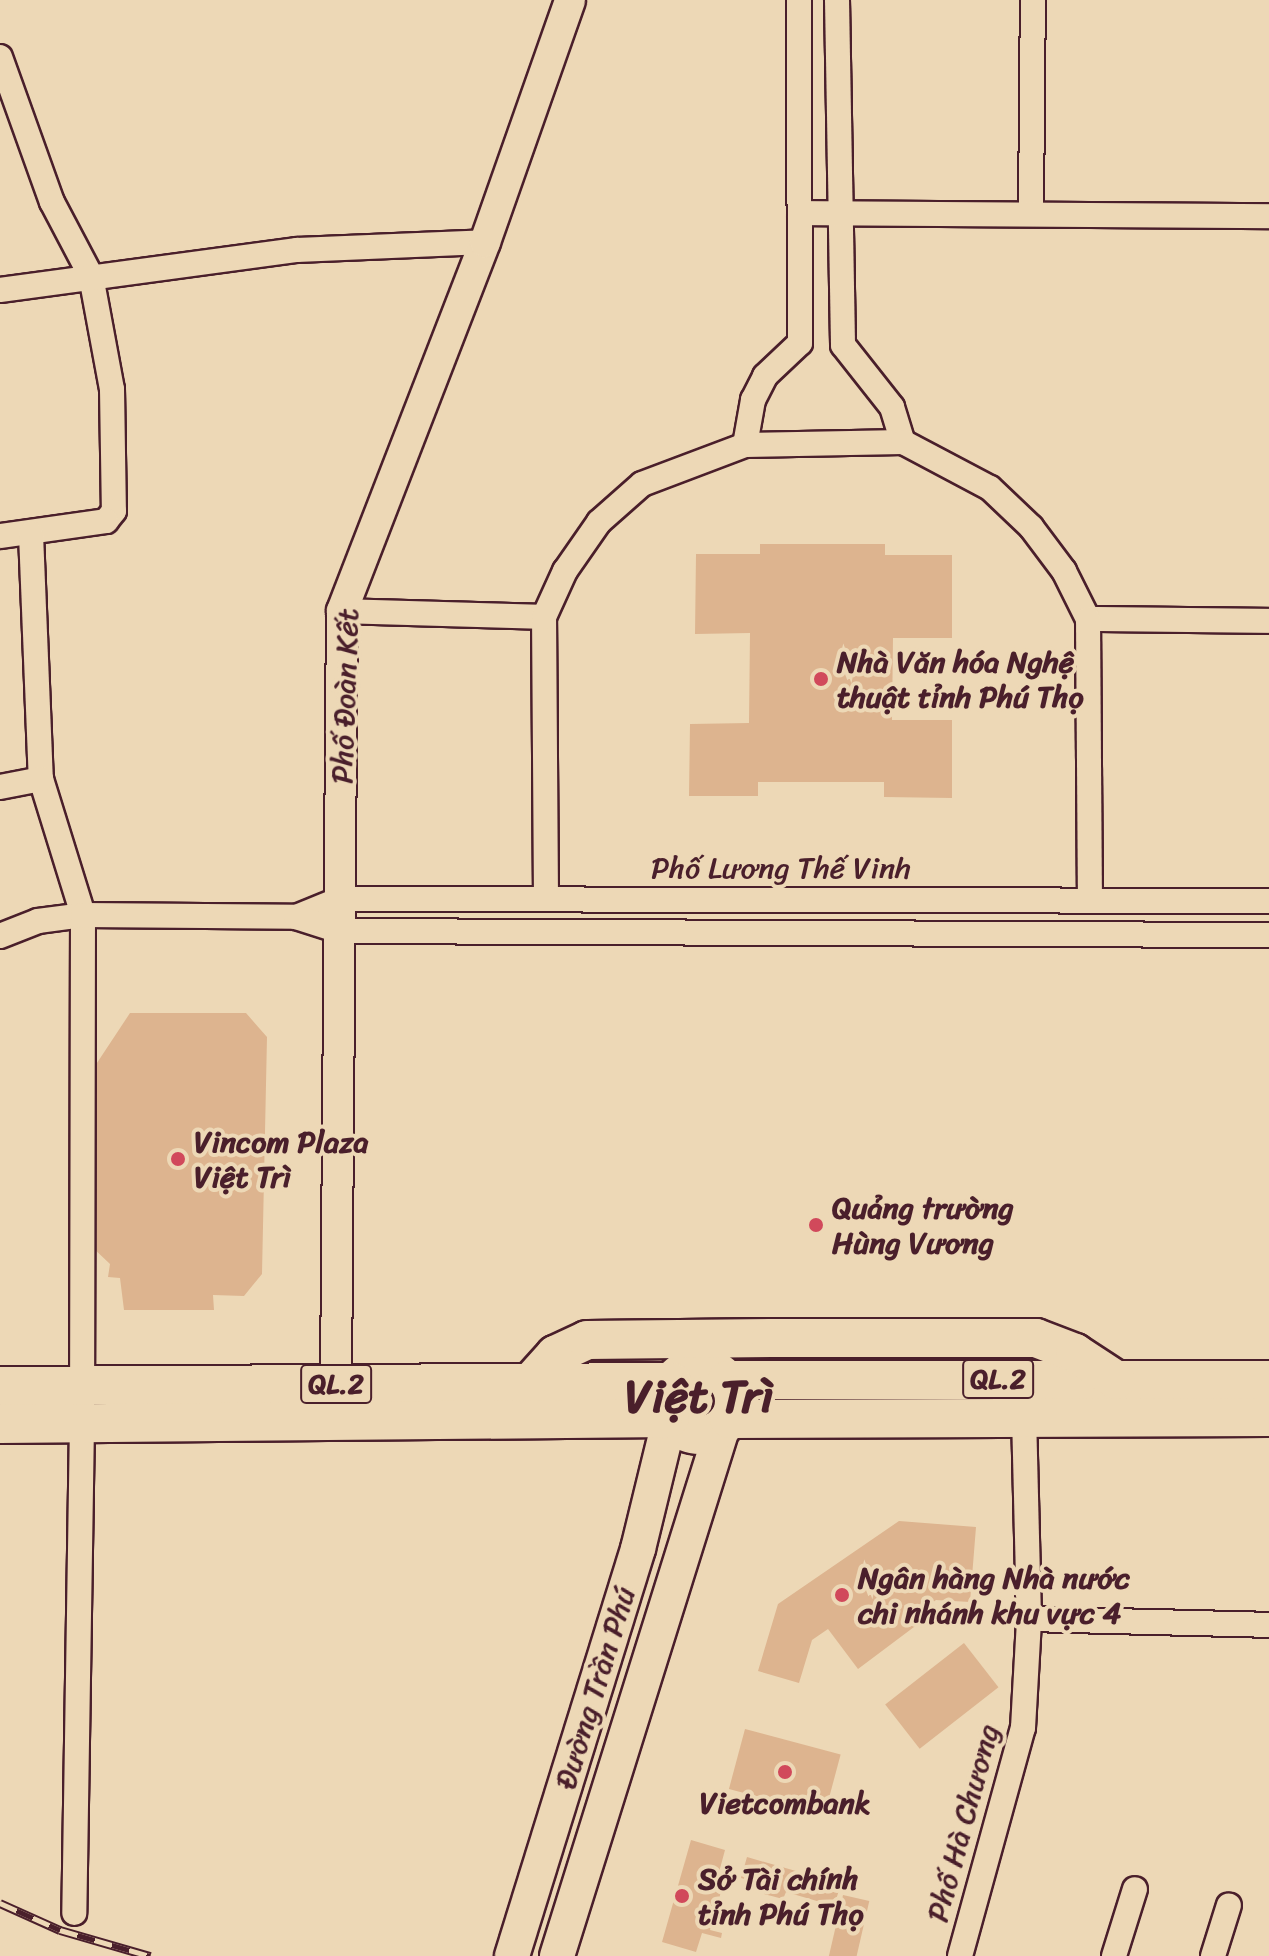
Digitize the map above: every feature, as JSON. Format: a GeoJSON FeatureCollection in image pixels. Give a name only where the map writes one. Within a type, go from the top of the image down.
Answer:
{"type":"FeatureCollection","features":[{"type":"Feature","properties":{"kind":"main road"},"geometry":{"type":"LineString","coordinates":[[530,1383],[555,1355],[587,1340],[756,1338],[1036,1338],[1075,1353],[1116,1380]]}},
{"type":"Feature","properties":{"kind":"main road","name":"QL.2"},"geometry":{"type":"LineString","coordinates":[[0,1424],[671,1400],[699,1367],[727,1380],[1269,1380]]}},
{"type":"Feature","properties":{"kind":"main road"},"geometry":{"type":"LineString","coordinates":[[726,1422],[734,1399],[727,1380]]}},
{"type":"Feature","properties":{"kind":"main road","name":"QL.2"},"geometry":{"type":"LineString","coordinates":[[0,1386],[530,1383],[671,1400],[695,1435],[726,1422],[1269,1417]]}},
{"type":"Feature","properties":{"kind":"main road","name":"Đường Trần Phú"},"geometry":{"type":"LineString","coordinates":[[512,1956],[638,1549],[671,1400]]}},
{"type":"Feature","properties":{"kind":"main road","name":"Đường Trần Phú"},"geometry":{"type":"LineString","coordinates":[[563,1955],[726,1422]]}},
{"type":"Feature","properties":{"kind":"street","name":"Phố Đoàn Kết"},"geometry":{"type":"LineString","coordinates":[[336,1384],[342,611],[485,242],[570,0]]}},
{"type":"Feature","properties":{"kind":"street"},"geometry":{"type":"LineString","coordinates":[[799,0],[800,343]]}},
{"type":"Feature","properties":{"kind":"street"},"geometry":{"type":"LineString","coordinates":[[837,0],[838,213],[843,345],[892,407],[903,442]]}},
{"type":"Feature","properties":{"kind":"street"},"geometry":{"type":"LineString","coordinates":[[1031,212],[1033,0]]}},
{"type":"Feature","properties":{"kind":"street"},"geometry":{"type":"LineString","coordinates":[[0,57],[52,202],[91,276],[112,389],[114,511],[106,521],[0,536]]}},
{"type":"Feature","properties":{"kind":"street"},"geometry":{"type":"LineString","coordinates":[[800,213],[1031,212],[1269,216]]}},
{"type":"Feature","properties":{"kind":"street"},"geometry":{"type":"LineString","coordinates":[[0,290],[297,250],[485,242]]}},
{"type":"Feature","properties":{"kind":"street"},"geometry":{"type":"LineString","coordinates":[[745,445],[753,400],[765,376],[800,343],[843,345]]}},
{"type":"Feature","properties":{"kind":"street"},"geometry":{"type":"LineString","coordinates":[[546,899],[544,617],[565,571],[599,522],[642,484],[745,445],[903,442],[990,488],[1031,527],[1064,571],[1088,619],[1090,900]]}},
{"type":"Feature","properties":{"kind":"street"},"geometry":{"type":"LineString","coordinates":[[31,534],[41,779],[83,915],[83,1385],[74,1913]]}},
{"type":"Feature","properties":{"kind":"street"},"geometry":{"type":"LineString","coordinates":[[342,611],[544,617]]}},
{"type":"Feature","properties":{"kind":"street"},"geometry":{"type":"LineString","coordinates":[[1088,619],[1269,621]]}},
{"type":"Feature","properties":{"kind":"street"},"geometry":{"type":"LineString","coordinates":[[0,787],[41,779]]}},
{"type":"Feature","properties":{"kind":"street","name":"Phố Lương Thế Vinh"},"geometry":{"type":"LineString","coordinates":[[296,917],[340,899],[1269,901]]}},
{"type":"Feature","properties":{"kind":"street"},"geometry":{"type":"LineString","coordinates":[[819,900],[819,933]]}},
{"type":"Feature","properties":{"kind":"street","name":"Phố Lương Thế Vinh"},"geometry":{"type":"LineString","coordinates":[[0,936],[38,921],[83,915],[296,917],[340,931],[1269,935]]}},
{"type":"Feature","properties":{"kind":"street","name":"Phố Hà Chương"},"geometry":{"type":"LineString","coordinates":[[960,1956],[1016,1765],[1029,1619],[1024,1418]]}},
{"type":"Feature","properties":{"kind":"street"},"geometry":{"type":"LineString","coordinates":[[1029,1619],[1269,1625]]}},
{"type":"Feature","properties":{"kind":"street"},"geometry":{"type":"LineString","coordinates":[[1114,1956],[1135,1889]]}},
{"type":"Feature","properties":{"kind":"street"},"geometry":{"type":"LineString","coordinates":[[1213,1956],[1229,1905]]}},
{"type":"Feature","properties":{"kind":"building","name":"Nhà Văn hóa Nghệ thuật tỉnh Phú Thọ"},"geometry":{"type":"Polygon","coordinates":[[[760,544],[885,544],[885,555],[952,555],[952,638],[893,638],[892,720],[952,720],[952,798],[884,797],[884,782],[758,782],[758,796],[689,796],[690,724],[749,723],[750,633],[695,634],[696,554],[760,554],[760,544]]]}},
{"type":"Feature","properties":{"kind":"building","name":"Vincom Plaza Việt Trì"},"geometry":{"type":"Polygon","coordinates":[[[130,1013],[246,1013],[267,1037],[262,1274],[244,1296],[213,1295],[214,1310],[124,1310],[120,1278],[108,1277],[110,1264],[91,1246],[91,1072],[130,1013]]]}},
{"type":"Feature","properties":{"kind":"building"},"geometry":{"type":"Polygon","coordinates":[[[899,1521],[976,1527],[970,1602],[936,1600],[917,1613],[922,1621],[858,1669],[828,1629],[812,1640],[799,1683],[758,1671],[778,1604],[899,1521]]]}},
{"type":"Feature","properties":{"kind":"building"},"geometry":{"type":"Polygon","coordinates":[[[964,1643],[998,1687],[920,1749],[885,1705],[964,1643]]]}},
{"type":"Feature","properties":{"kind":"building","name":"Vietcombank"},"geometry":{"type":"Polygon","coordinates":[[[745,1729],[841,1755],[825,1815],[729,1789],[745,1729]]]}},
{"type":"Feature","properties":{"kind":"building"},"geometry":{"type":"Polygon","coordinates":[[[691,1840],[725,1850],[718,1876],[725,1878],[710,1930],[722,1933],[721,1938],[702,1933],[696,1952],[662,1942],[691,1840]]]}},
{"type":"Feature","properties":{"kind":"building"},"geometry":{"type":"Polygon","coordinates":[[[747,1857],[841,1884],[834,1906],[786,1892],[783,1899],[764,1894],[766,1885],[741,1878],[747,1857]]]}},
{"type":"Feature","properties":{"kind":"building"},"geometry":{"type":"Polygon","coordinates":[[[843,1895],[869,1901],[857,1956],[829,1956],[843,1895]]]}},
{"type":"Feature","properties":{"kind":"railway"},"geometry":{"type":"LineString","coordinates":[[0,1903],[60,1930],[150,1956]]}},
{"type":"Feature","properties":{"kind":"place","name":"Nhà Văn hóa Nghệ thuật tỉnh Phú Thọ"},"geometry":{"type":"Point","coordinates":[821,679]}},
{"type":"Feature","properties":{"kind":"place","name":"Vincom Plaza Việt Trì"},"geometry":{"type":"Point","coordinates":[178,1159]}},
{"type":"Feature","properties":{"kind":"place","name":"Quảng trường Hùng Vương"},"geometry":{"type":"Point","coordinates":[816,1225]}},
{"type":"Feature","properties":{"kind":"place","name":"Ngân hàng Nhà nước chi nhánh khu vực 4"},"geometry":{"type":"Point","coordinates":[842,1595]}},
{"type":"Feature","properties":{"kind":"place","name":"Vietcombank"},"geometry":{"type":"Point","coordinates":[785,1772]}},
{"type":"Feature","properties":{"kind":"place","name":"Sở Tài chính tỉnh Phú Thọ"},"geometry":{"type":"Point","coordinates":[682,1896]}},
{"type":"Feature","properties":{"kind":"district","name":"Việt Trì"},"geometry":{"type":"Point","coordinates":[699,1397]}}]}
